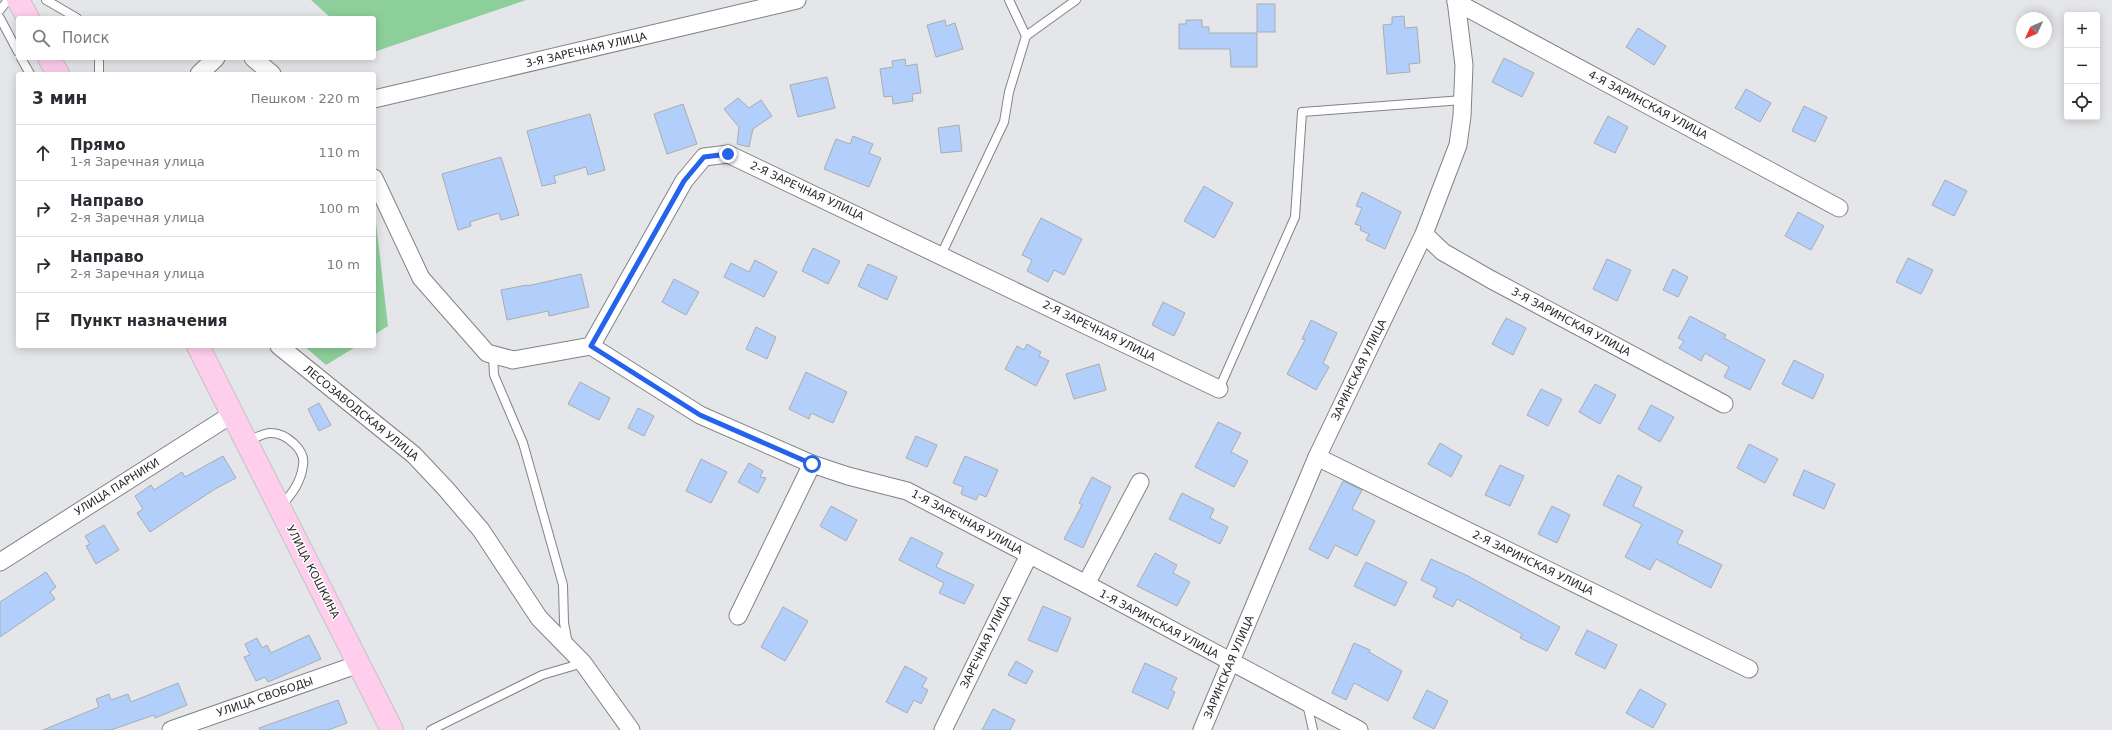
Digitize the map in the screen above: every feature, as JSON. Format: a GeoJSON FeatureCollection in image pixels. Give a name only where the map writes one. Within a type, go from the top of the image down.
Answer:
{"type":"FeatureCollection","features":[{"type":"Feature","properties":{"kind":"main road"},"geometry":{"type":"LineString","coordinates":[[18,0],[27,16]]}},
{"type":"Feature","properties":{"kind":"main road"},"geometry":{"type":"LineString","coordinates":[[50,60],[57,72]]}},
{"type":"Feature","properties":{"kind":"main road","name":"УЛИЦА КОШКИНА"},"geometry":{"type":"LineString","coordinates":[[199,348],[234,413],[392,730]]}},
{"type":"Feature","properties":{"kind":"street","name":"3-Я ЗАРЕЧНАЯ УЛИЦА"},"geometry":{"type":"LineString","coordinates":[[376,100],[798,0]]}},
{"type":"Feature","properties":{"kind":"street","name":"ЗАРИНСКАЯ УЛИЦА"},"geometry":{"type":"LineString","coordinates":[[1203,730],[1317,456],[1424,234],[1458,145],[1463,100],[1464,65],[1456,1]]}},
{"type":"Feature","properties":{"kind":"street","name":"4-Я ЗАРИНСКАЯ УЛИЦА"},"geometry":{"type":"LineString","coordinates":[[1456,1],[1839,208]]}},
{"type":"Feature","properties":{"kind":"street"},"geometry":{"type":"LineString","coordinates":[[201,72],[214,60]]}},
{"type":"Feature","properties":{"kind":"street"},"geometry":{"type":"LineString","coordinates":[[255,60],[270,72]]}},
{"type":"Feature","properties":{"kind":"street","name":"2-Я ЗАРЕЧНАЯ УЛИЦА"},"geometry":{"type":"LineString","coordinates":[[591,346],[684,181],[704,157],[728,154],[1219,389]]}},
{"type":"Feature","properties":{"kind":"street"},"geometry":{"type":"LineString","coordinates":[[376,182],[421,278],[487,353],[513,360],[591,346]]}},
{"type":"Feature","properties":{"kind":"street","name":"3-Я ЗАРИНСКАЯ УЛИЦА"},"geometry":{"type":"LineString","coordinates":[[1424,234],[1443,252],[1490,279],[1724,404]]}},
{"type":"Feature","properties":{"kind":"street","name":"1-Я ЗАРЕЧНАЯ УЛИЦА"},"geometry":{"type":"LineString","coordinates":[[591,346],[700,415],[812,464],[848,476],[907,491],[1086,584]]}},
{"type":"Feature","properties":{"kind":"street","name":"ЛЕСОЗАВОДСКАЯ УЛИЦА"},"geometry":{"type":"LineString","coordinates":[[281,348],[419,460],[481,530],[539,618],[583,663],[631,730]]}},
{"type":"Feature","properties":{"kind":"street","name":"УЛИЦА ПАРНИКИ"},"geometry":{"type":"LineString","coordinates":[[0,562],[234,413]]}},
{"type":"Feature","properties":{"kind":"street","name":"2-Я ЗАРИНСКАЯ УЛИЦА"},"geometry":{"type":"LineString","coordinates":[[1317,456],[1749,669]]}},
{"type":"Feature","properties":{"kind":"street"},"geometry":{"type":"LineString","coordinates":[[738,616],[812,464]]}},
{"type":"Feature","properties":{"kind":"street"},"geometry":{"type":"LineString","coordinates":[[1086,584],[1140,482]]}},
{"type":"Feature","properties":{"kind":"street","name":"ЗАРЕЧНАЯ УЛИЦА"},"geometry":{"type":"LineString","coordinates":[[943,730],[1029,555]]}},
{"type":"Feature","properties":{"kind":"street","name":"1-Я ЗАРИНСКАЯ УЛИЦА"},"geometry":{"type":"LineString","coordinates":[[1086,584],[1307,704],[1358,730]]}},
{"type":"Feature","properties":{"kind":"street","name":"УЛИЦА СВОБОДЫ"},"geometry":{"type":"LineString","coordinates":[[171,730],[359,664]]}},
{"type":"Feature","properties":{"kind":"lane"},"geometry":{"type":"LineString","coordinates":[[0,10],[8,0]]}},
{"type":"Feature","properties":{"kind":"lane"},"geometry":{"type":"LineString","coordinates":[[46,0],[74,16]]}},
{"type":"Feature","properties":{"kind":"lane"},"geometry":{"type":"LineString","coordinates":[[1009,0],[1026,36]]}},
{"type":"Feature","properties":{"kind":"lane"},"geometry":{"type":"LineString","coordinates":[[941,255],[1004,122],[1009,92],[1026,36],[1076,0]]}},
{"type":"Feature","properties":{"kind":"lane"},"geometry":{"type":"LineString","coordinates":[[0,18],[16,48]]}},
{"type":"Feature","properties":{"kind":"lane"},"geometry":{"type":"LineString","coordinates":[[22,60],[29,72]]}},
{"type":"Feature","properties":{"kind":"lane"},"geometry":{"type":"LineString","coordinates":[[99,60],[99,72]]}},
{"type":"Feature","properties":{"kind":"lane"},"geometry":{"type":"LineString","coordinates":[[1219,389],[1295,217],[1302,112],[1463,100]]}},
{"type":"Feature","properties":{"kind":"lane"},"geometry":{"type":"LineString","coordinates":[[492,355],[494,375],[522,443],[563,585],[564,623],[568,647]]}},
{"type":"Feature","properties":{"kind":"lane"},"geometry":{"type":"LineString","coordinates":[[248,441],[272,433],[287,437],[300,449],[304,464],[300,480],[291,495],[281,507]]}},
{"type":"Feature","properties":{"kind":"lane"},"geometry":{"type":"LineString","coordinates":[[431,730],[542,675],[583,663]]}},
{"type":"Feature","properties":{"kind":"lane"},"geometry":{"type":"LineString","coordinates":[[1307,704],[1314,730]]}},
{"type":"Feature","properties":{"kind":"green space"},"geometry":{"type":"Polygon","coordinates":[[[311,0],[526,0],[376,51],[376,16],[329,16],[311,0]]]}},
{"type":"Feature","properties":{"kind":"green space"},"geometry":{"type":"Polygon","coordinates":[[[376,223],[388,326],[376,334],[376,223]]]}},
{"type":"Feature","properties":{"kind":"green space"},"geometry":{"type":"Polygon","coordinates":[[[306,348],[354,348],[326,365],[306,348]]]}},
{"type":"Feature","properties":{"kind":"building"},"geometry":{"type":"Polygon","coordinates":[[[1257,4],[1275,4],[1275,32],[1257,32],[1257,4]]]}},
{"type":"Feature","properties":{"kind":"building"},"geometry":{"type":"Polygon","coordinates":[[[1404,16],[1405,28],[1417,27],[1420,63],[1409,64],[1410,72],[1387,74],[1383,25],[1392,24],[1392,17],[1404,16]]]}},
{"type":"Feature","properties":{"kind":"building"},"geometry":{"type":"Polygon","coordinates":[[[945,20],[946,26],[955,23],[963,49],[936,57],[927,25],[945,20]]]}},
{"type":"Feature","properties":{"kind":"building"},"geometry":{"type":"Polygon","coordinates":[[[1186,20],[1202,20],[1202,27],[1209,27],[1209,33],[1257,33],[1257,67],[1231,67],[1230,49],[1179,49],[1179,24],[1186,24],[1186,20]]]}},
{"type":"Feature","properties":{"kind":"building"},"geometry":{"type":"Polygon","coordinates":[[[1638,28],[1666,46],[1654,65],[1626,47],[1638,28]]]}},
{"type":"Feature","properties":{"kind":"building"},"geometry":{"type":"Polygon","coordinates":[[[1504,58],[1534,73],[1522,97],[1492,82],[1504,58]]]}},
{"type":"Feature","properties":{"kind":"building"},"geometry":{"type":"Polygon","coordinates":[[[905,59],[906,66],[917,64],[921,93],[912,94],[913,101],[893,104],[892,96],[884,97],[880,69],[893,67],[892,61],[905,59]]]}},
{"type":"Feature","properties":{"kind":"building"},"geometry":{"type":"Polygon","coordinates":[[[827,77],[835,108],[798,117],[790,85],[827,77]]]}},
{"type":"Feature","properties":{"kind":"building"},"geometry":{"type":"Polygon","coordinates":[[[1746,89],[1771,103],[1760,122],[1735,108],[1746,89]]]}},
{"type":"Feature","properties":{"kind":"building"},"geometry":{"type":"Polygon","coordinates":[[[738,98],[749,108],[761,100],[772,116],[753,129],[749,147],[737,144],[739,127],[724,109],[738,98]]]}},
{"type":"Feature","properties":{"kind":"building"},"geometry":{"type":"Polygon","coordinates":[[[683,104],[697,144],[667,154],[654,114],[683,104]]]}},
{"type":"Feature","properties":{"kind":"building"},"geometry":{"type":"Polygon","coordinates":[[[1804,106],[1827,117],[1815,142],[1792,131],[1804,106]]]}},
{"type":"Feature","properties":{"kind":"building"},"geometry":{"type":"Polygon","coordinates":[[[590,114],[605,170],[588,175],[586,167],[554,176],[556,183],[542,186],[527,131],[590,114]]]}},
{"type":"Feature","properties":{"kind":"building"},"geometry":{"type":"Polygon","coordinates":[[[1608,116],[1628,127],[1615,153],[1594,143],[1608,116]]]}},
{"type":"Feature","properties":{"kind":"building"},"geometry":{"type":"Polygon","coordinates":[[[959,125],[962,151],[941,153],[938,128],[959,125]]]}},
{"type":"Feature","properties":{"kind":"building"},"geometry":{"type":"Polygon","coordinates":[[[853,136],[873,144],[869,153],[881,158],[869,187],[824,169],[836,139],[850,144],[853,136]]]}},
{"type":"Feature","properties":{"kind":"building"},"geometry":{"type":"Polygon","coordinates":[[[501,157],[519,215],[501,220],[499,213],[470,222],[471,226],[458,230],[442,174],[501,157]]]}},
{"type":"Feature","properties":{"kind":"building"},"geometry":{"type":"Polygon","coordinates":[[[1945,180],[1967,191],[1954,216],[1932,205],[1945,180]]]}},
{"type":"Feature","properties":{"kind":"building"},"geometry":{"type":"Polygon","coordinates":[[[1204,186],[1233,203],[1214,238],[1184,221],[1204,186]]]}},
{"type":"Feature","properties":{"kind":"building"},"geometry":{"type":"Polygon","coordinates":[[[1362,192],[1401,212],[1385,249],[1366,240],[1369,234],[1360,230],[1361,226],[1355,224],[1362,208],[1356,206],[1362,192]]]}},
{"type":"Feature","properties":{"kind":"building"},"geometry":{"type":"Polygon","coordinates":[[[1798,212],[1824,226],[1811,250],[1785,236],[1798,212]]]}},
{"type":"Feature","properties":{"kind":"building"},"geometry":{"type":"Polygon","coordinates":[[[1041,218],[1082,239],[1064,275],[1054,270],[1048,282],[1027,271],[1032,260],[1022,255],[1041,218]]]}},
{"type":"Feature","properties":{"kind":"building"},"geometry":{"type":"Polygon","coordinates":[[[813,248],[840,261],[828,284],[802,271],[813,248]]]}},
{"type":"Feature","properties":{"kind":"building"},"geometry":{"type":"Polygon","coordinates":[[[1908,258],[1933,270],[1921,294],[1896,282],[1908,258]]]}},
{"type":"Feature","properties":{"kind":"building"},"geometry":{"type":"Polygon","coordinates":[[[1607,259],[1631,270],[1617,301],[1593,289],[1607,259]]]}},
{"type":"Feature","properties":{"kind":"building"},"geometry":{"type":"Polygon","coordinates":[[[755,260],[777,272],[764,297],[724,277],[731,263],[749,272],[755,260]]]}},
{"type":"Feature","properties":{"kind":"building"},"geometry":{"type":"Polygon","coordinates":[[[868,264],[897,277],[887,300],[858,286],[868,264]]]}},
{"type":"Feature","properties":{"kind":"building"},"geometry":{"type":"Polygon","coordinates":[[[1673,269],[1688,277],[1678,297],[1663,290],[1673,269]]]}},
{"type":"Feature","properties":{"kind":"building"},"geometry":{"type":"Polygon","coordinates":[[[581,274],[589,307],[549,316],[548,311],[507,320],[501,290],[581,274]]]}},
{"type":"Feature","properties":{"kind":"building"},"geometry":{"type":"Polygon","coordinates":[[[674,279],[699,292],[686,315],[662,302],[674,279]]]}},
{"type":"Feature","properties":{"kind":"building"},"geometry":{"type":"Polygon","coordinates":[[[1163,302],[1185,313],[1174,336],[1152,325],[1163,302]]]}},
{"type":"Feature","properties":{"kind":"building"},"geometry":{"type":"Polygon","coordinates":[[[1690,316],[1726,335],[1724,338],[1765,360],[1750,390],[1724,377],[1729,367],[1705,353],[1701,361],[1679,348],[1684,341],[1678,338],[1690,316]]]}},
{"type":"Feature","properties":{"kind":"building"},"geometry":{"type":"Polygon","coordinates":[[[1506,318],[1526,328],[1513,355],[1492,344],[1506,318]]]}},
{"type":"Feature","properties":{"kind":"building"},"geometry":{"type":"Polygon","coordinates":[[[1311,320],[1337,333],[1323,363],[1329,367],[1316,390],[1287,374],[1305,340],[1302,339],[1311,320]]]}},
{"type":"Feature","properties":{"kind":"building"},"geometry":{"type":"Polygon","coordinates":[[[756,327],[776,337],[767,359],[746,349],[756,327]]]}},
{"type":"Feature","properties":{"kind":"building"},"geometry":{"type":"Polygon","coordinates":[[[1027,344],[1041,352],[1039,356],[1049,361],[1036,386],[1005,369],[1017,346],[1024,350],[1027,344]]]}},
{"type":"Feature","properties":{"kind":"building"},"geometry":{"type":"Polygon","coordinates":[[[1794,360],[1824,375],[1813,399],[1782,384],[1794,360]]]}},
{"type":"Feature","properties":{"kind":"building"},"geometry":{"type":"Polygon","coordinates":[[[1099,364],[1106,390],[1074,399],[1066,374],[1099,364]]]}},
{"type":"Feature","properties":{"kind":"building"},"geometry":{"type":"Polygon","coordinates":[[[806,372],[847,392],[833,423],[811,413],[809,419],[789,409],[806,372]]]}},
{"type":"Feature","properties":{"kind":"building"},"geometry":{"type":"Polygon","coordinates":[[[580,382],[610,398],[599,420],[568,404],[580,382]]]}},
{"type":"Feature","properties":{"kind":"building"},"geometry":{"type":"Polygon","coordinates":[[[1595,384],[1616,395],[1600,424],[1579,412],[1595,384]]]}},
{"type":"Feature","properties":{"kind":"building"},"geometry":{"type":"Polygon","coordinates":[[[1541,389],[1562,399],[1548,426],[1527,415],[1541,389]]]}},
{"type":"Feature","properties":{"kind":"building"},"geometry":{"type":"Polygon","coordinates":[[[319,403],[331,425],[319,431],[308,409],[319,403]]]}},
{"type":"Feature","properties":{"kind":"building"},"geometry":{"type":"Polygon","coordinates":[[[1651,405],[1674,417],[1660,442],[1638,429],[1651,405]]]}},
{"type":"Feature","properties":{"kind":"building"},"geometry":{"type":"Polygon","coordinates":[[[638,408],[654,416],[644,436],[628,428],[638,408]]]}},
{"type":"Feature","properties":{"kind":"building"},"geometry":{"type":"Polygon","coordinates":[[[1218,422],[1241,433],[1231,452],[1248,461],[1234,487],[1195,467],[1218,422]]]}},
{"type":"Feature","properties":{"kind":"building"},"geometry":{"type":"Polygon","coordinates":[[[916,436],[937,445],[927,467],[906,458],[916,436]]]}},
{"type":"Feature","properties":{"kind":"building"},"geometry":{"type":"Polygon","coordinates":[[[1440,443],[1462,456],[1451,477],[1428,464],[1440,443]]]}},
{"type":"Feature","properties":{"kind":"building"},"geometry":{"type":"Polygon","coordinates":[[[1749,444],[1778,459],[1765,483],[1737,468],[1749,444]]]}},
{"type":"Feature","properties":{"kind":"building"},"geometry":{"type":"Polygon","coordinates":[[[223,456],[236,478],[215,489],[150,532],[137,513],[143,509],[135,496],[151,485],[154,490],[182,472],[185,477],[223,456]]]}},
{"type":"Feature","properties":{"kind":"building"},"geometry":{"type":"Polygon","coordinates":[[[965,456],[998,470],[986,497],[979,494],[976,500],[961,494],[963,487],[953,483],[965,456]]]}},
{"type":"Feature","properties":{"kind":"building"},"geometry":{"type":"Polygon","coordinates":[[[701,459],[727,472],[711,503],[686,491],[701,459]]]}},
{"type":"Feature","properties":{"kind":"building"},"geometry":{"type":"Polygon","coordinates":[[[749,463],[763,471],[760,477],[766,478],[758,493],[738,482],[749,463]]]}},
{"type":"Feature","properties":{"kind":"building"},"geometry":{"type":"Polygon","coordinates":[[[1500,465],[1524,476],[1510,506],[1485,495],[1500,465]]]}},
{"type":"Feature","properties":{"kind":"building"},"geometry":{"type":"Polygon","coordinates":[[[1804,470],[1835,484],[1824,509],[1793,495],[1804,470]]]}},
{"type":"Feature","properties":{"kind":"building"},"geometry":{"type":"Polygon","coordinates":[[[1618,475],[1642,487],[1633,506],[1683,531],[1677,543],[1722,565],[1711,588],[1656,559],[1650,570],[1625,557],[1642,524],[1603,505],[1618,475]]]}},
{"type":"Feature","properties":{"kind":"building"},"geometry":{"type":"Polygon","coordinates":[[[1092,477],[1111,487],[1083,548],[1064,539],[1082,505],[1079,503],[1092,477]]]}},
{"type":"Feature","properties":{"kind":"building"},"geometry":{"type":"Polygon","coordinates":[[[1343,481],[1362,490],[1352,509],[1375,521],[1357,556],[1335,545],[1328,559],[1309,549],[1343,481]]]}},
{"type":"Feature","properties":{"kind":"building"},"geometry":{"type":"Polygon","coordinates":[[[1182,493],[1214,509],[1210,518],[1228,527],[1220,544],[1169,519],[1182,493]]]}},
{"type":"Feature","properties":{"kind":"building"},"geometry":{"type":"Polygon","coordinates":[[[831,506],[857,520],[846,541],[820,526],[831,506]]]}},
{"type":"Feature","properties":{"kind":"building"},"geometry":{"type":"Polygon","coordinates":[[[1552,506],[1570,515],[1557,543],[1538,534],[1552,506]]]}},
{"type":"Feature","properties":{"kind":"building"},"geometry":{"type":"Polygon","coordinates":[[[104,525],[119,550],[96,564],[86,546],[90,544],[85,536],[104,525]]]}},
{"type":"Feature","properties":{"kind":"building"},"geometry":{"type":"Polygon","coordinates":[[[911,537],[943,553],[936,567],[974,585],[964,604],[939,593],[944,583],[899,560],[911,537]]]}},
{"type":"Feature","properties":{"kind":"building"},"geometry":{"type":"Polygon","coordinates":[[[1155,553],[1177,565],[1173,573],[1190,582],[1177,606],[1137,586],[1155,553]]]}},
{"type":"Feature","properties":{"kind":"building"},"geometry":{"type":"Polygon","coordinates":[[[1431,559],[1468,576],[1560,627],[1547,651],[1520,638],[1522,634],[1457,599],[1453,607],[1433,597],[1437,588],[1421,580],[1431,559]]]}},
{"type":"Feature","properties":{"kind":"building"},"geometry":{"type":"Polygon","coordinates":[[[1366,562],[1407,582],[1395,606],[1354,586],[1366,562]]]}},
{"type":"Feature","properties":{"kind":"building"},"geometry":{"type":"Polygon","coordinates":[[[46,572],[56,587],[50,592],[55,599],[0,637],[0,602],[46,572]]]}},
{"type":"Feature","properties":{"kind":"building"},"geometry":{"type":"Polygon","coordinates":[[[1043,606],[1071,618],[1057,652],[1028,640],[1043,606]]]}},
{"type":"Feature","properties":{"kind":"building"},"geometry":{"type":"Polygon","coordinates":[[[783,607],[808,621],[785,661],[761,647],[783,607]]]}},
{"type":"Feature","properties":{"kind":"building"},"geometry":{"type":"Polygon","coordinates":[[[1587,630],[1617,645],[1605,669],[1575,654],[1587,630]]]}},
{"type":"Feature","properties":{"kind":"building"},"geometry":{"type":"Polygon","coordinates":[[[309,635],[321,659],[268,682],[265,677],[256,681],[244,657],[250,655],[245,644],[257,638],[262,648],[267,645],[271,653],[309,635]]]}},
{"type":"Feature","properties":{"kind":"building"},"geometry":{"type":"Polygon","coordinates":[[[1354,643],[1370,650],[1369,652],[1402,671],[1388,701],[1354,683],[1346,700],[1332,693],[1354,643]]]}},
{"type":"Feature","properties":{"kind":"building"},"geometry":{"type":"Polygon","coordinates":[[[1016,661],[1033,671],[1026,684],[1008,675],[1016,661]]]}},
{"type":"Feature","properties":{"kind":"building"},"geometry":{"type":"Polygon","coordinates":[[[1145,663],[1177,678],[1171,690],[1175,692],[1168,709],[1132,692],[1145,663]]]}},
{"type":"Feature","properties":{"kind":"building"},"geometry":{"type":"Polygon","coordinates":[[[905,666],[927,678],[922,687],[928,690],[921,704],[914,700],[907,713],[886,702],[905,666]]]}},
{"type":"Feature","properties":{"kind":"building"},"geometry":{"type":"Polygon","coordinates":[[[178,683],[187,705],[155,718],[154,715],[111,730],[43,730],[99,707],[96,699],[109,694],[111,700],[128,694],[131,702],[178,683]]]}},
{"type":"Feature","properties":{"kind":"building"},"geometry":{"type":"Polygon","coordinates":[[[1640,689],[1666,704],[1653,728],[1626,713],[1640,689]]]}},
{"type":"Feature","properties":{"kind":"building"},"geometry":{"type":"Polygon","coordinates":[[[1427,690],[1448,701],[1434,729],[1413,718],[1427,690]]]}},
{"type":"Feature","properties":{"kind":"building"},"geometry":{"type":"Polygon","coordinates":[[[338,700],[347,723],[328,730],[260,730],[259,728],[338,700]]]}},
{"type":"Feature","properties":{"kind":"building"},"geometry":{"type":"Polygon","coordinates":[[[993,709],[1015,720],[1010,730],[982,730],[993,709]]]}},
{"type":"Feature","properties":{"kind":"route"},"geometry":{"type":"LineString","coordinates":[[728,154],[704,157],[684,181],[591,346],[700,415],[812,464]]}}]}
